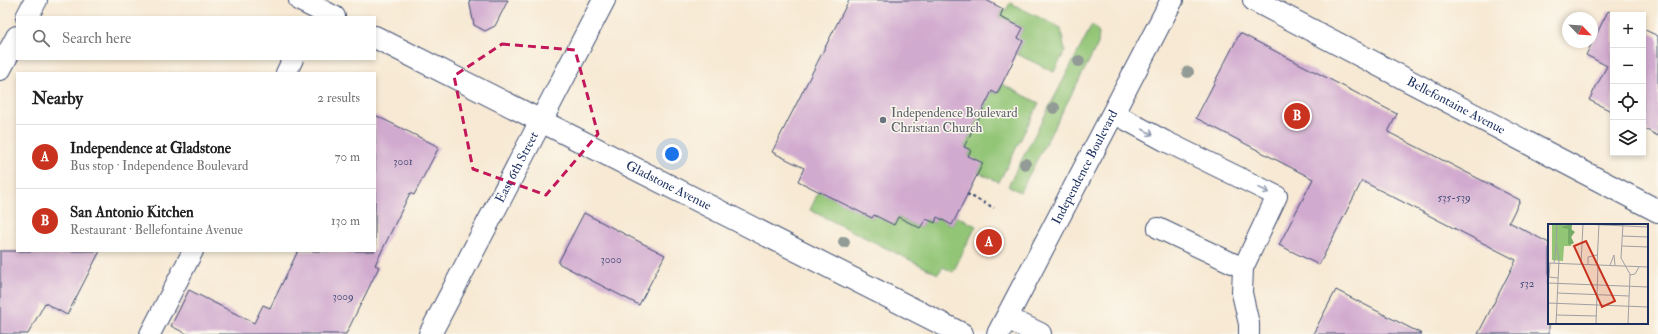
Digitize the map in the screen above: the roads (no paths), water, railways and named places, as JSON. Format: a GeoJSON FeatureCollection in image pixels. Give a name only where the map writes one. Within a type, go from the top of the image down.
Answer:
{"type":"FeatureCollection","features":[{"type":"Feature","properties":{"kind":"street"},"geometry":{"type":"LineString","coordinates":[[28,16],[36,0]]}},
{"type":"Feature","properties":{"kind":"street","name":"East 6th Street"},"geometry":{"type":"LineString","coordinates":[[430,334],[604,0]]}},
{"type":"Feature","properties":{"kind":"street","name":"Independence Boulevard"},"geometry":{"type":"LineString","coordinates":[[1003,326],[1172,0]]}},
{"type":"Feature","properties":{"kind":"street","name":"Bellefontaine Avenue"},"geometry":{"type":"LineString","coordinates":[[1254,0],[1658,210]]}},
{"type":"Feature","properties":{"kind":"street","name":"Gladstone Avenue"},"geometry":{"type":"LineString","coordinates":[[376,38],[962,334]]}},
{"type":"Feature","properties":{"kind":"street"},"geometry":{"type":"LineString","coordinates":[[0,69],[16,39]]}},
{"type":"Feature","properties":{"kind":"street"},"geometry":{"type":"LineString","coordinates":[[1003,326],[1040,334]]}},
{"type":"Feature","properties":{"kind":"lane"},"geometry":{"type":"LineString","coordinates":[[286,72],[292,60]]}},
{"type":"Feature","properties":{"kind":"lane"},"geometry":{"type":"LineString","coordinates":[[1113,114],[1277,196],[1243,268],[1242,293],[1249,324],[1249,334]]}},
{"type":"Feature","properties":{"kind":"lane"},"geometry":{"type":"LineString","coordinates":[[1158,228],[1243,268]]}},
{"type":"Feature","properties":{"kind":"lane"},"geometry":{"type":"LineString","coordinates":[[150,334],[192,252]]}},
{"type":"Feature","properties":{"kind":"place","name":"San Antonio Kitchen"},"geometry":{"type":"Point","coordinates":[1297,116]}},
{"type":"Feature","properties":{"kind":"place","name":"Independence Boulevard Christian Church"},"geometry":{"type":"Point","coordinates":[883,120]}},
{"type":"Feature","properties":{"kind":"place","name":"Independence at Gladstone"},"geometry":{"type":"Point","coordinates":[989,242]}}]}
